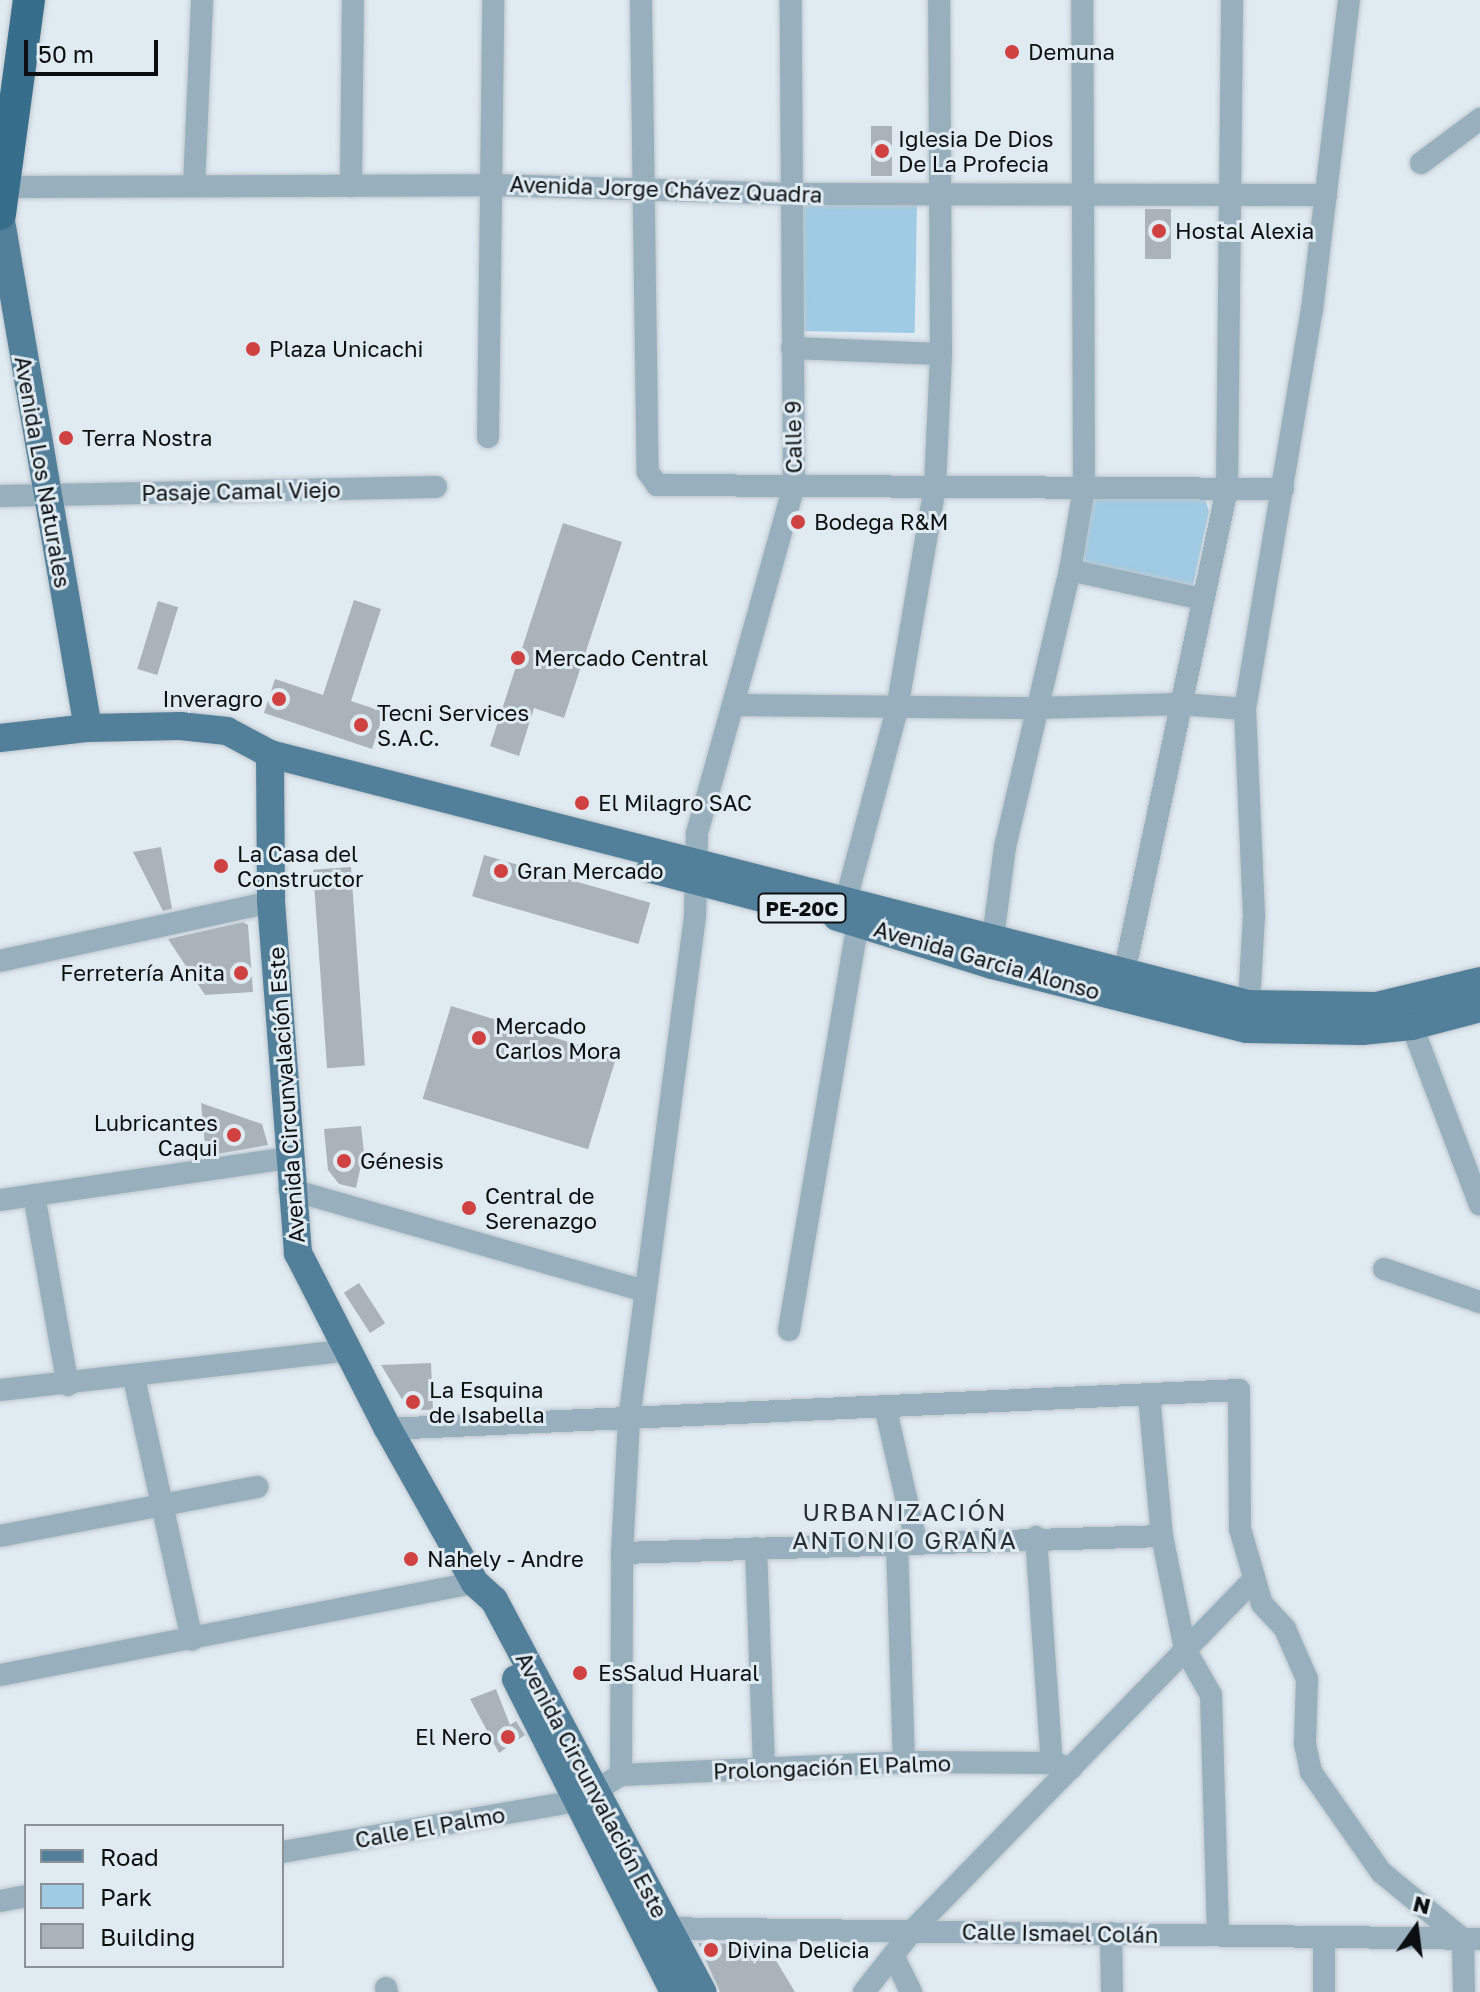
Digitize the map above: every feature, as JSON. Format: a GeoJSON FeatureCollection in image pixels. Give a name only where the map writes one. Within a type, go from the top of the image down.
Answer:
{"type":"FeatureCollection","features":[{"type":"Feature","properties":{"kind":"highway","name":"Avenida Los Naturales"},"geometry":{"type":"LineString","coordinates":[[2,205],[29,0]]}},
{"type":"Feature","properties":{"kind":"main road","name":"Avenida Los Naturales"},"geometry":{"type":"LineString","coordinates":[[2,205],[46,495],[88,728]]}},
{"type":"Feature","properties":{"kind":"main road","name":"Avenida Garcia Alonso"},"geometry":{"type":"LineString","coordinates":[[88,728],[180,726],[227,731],[270,754],[363,775],[421,806],[852,912],[991,952],[1248,1017]]}},
{"type":"Feature","properties":{"kind":"main road","name":"PE-20C"},"geometry":{"type":"LineString","coordinates":[[0,738],[88,728]]}},
{"type":"Feature","properties":{"kind":"main road","name":"Avenida Circunvalación Este"},"geometry":{"type":"LineString","coordinates":[[270,754],[271,902],[289,1189],[298,1253],[387,1429],[475,1583],[494,1600],[588,1797],[655,1928],[702,1992]]}},
{"type":"Feature","properties":{"kind":"main road","name":"PE-20C"},"geometry":{"type":"LineString","coordinates":[[1248,1017],[1376,1006],[1480,981]]}},
{"type":"Feature","properties":{"kind":"main road","name":"PE-20C"},"geometry":{"type":"LineString","coordinates":[[1248,1017],[1362,1031],[1412,1026],[1480,1008]]}},
{"type":"Feature","properties":{"kind":"main road","name":"Avenida Circunvalación Este"},"geometry":{"type":"LineString","coordinates":[[655,1928],[674,1992]]}},
{"type":"Feature","properties":{"kind":"street"},"geometry":{"type":"LineString","coordinates":[[194,186],[202,0]]}},
{"type":"Feature","properties":{"kind":"street"},"geometry":{"type":"LineString","coordinates":[[351,186],[353,0]]}},
{"type":"Feature","properties":{"kind":"street"},"geometry":{"type":"LineString","coordinates":[[488,437],[493,0]]}},
{"type":"Feature","properties":{"kind":"street"},"geometry":{"type":"LineString","coordinates":[[641,0],[648,472],[657,485],[1283,489]]}},
{"type":"Feature","properties":{"kind":"street","name":"Calle 9"},"geometry":{"type":"LineString","coordinates":[[621,1775],[622,1553],[629,1419],[695,872],[697,833],[794,485],[791,0]]}},
{"type":"Feature","properties":{"kind":"street"},"geometry":{"type":"LineString","coordinates":[[789,1330],[852,912],[897,709],[935,487],[941,354],[939,0]]}},
{"type":"Feature","properties":{"kind":"street"},"geometry":{"type":"LineString","coordinates":[[991,952],[1037,708],[1070,570],[1084,489],[1082,0]]}},
{"type":"Feature","properties":{"kind":"street"},"geometry":{"type":"LineString","coordinates":[[1122,985],[1227,489],[1232,0]]}},
{"type":"Feature","properties":{"kind":"street"},"geometry":{"type":"LineString","coordinates":[[1248,1017],[1254,915],[1245,709],[1283,489],[1326,195],[1349,0]]}},
{"type":"Feature","properties":{"kind":"street"},"geometry":{"type":"LineString","coordinates":[[1421,163],[1476,131]]}},
{"type":"Feature","properties":{"kind":"street","name":"Avenida Jorge Chávez Quadra"},"geometry":{"type":"LineString","coordinates":[[2,205],[194,186],[492,185],[646,187],[793,194],[1326,195]]}},
{"type":"Feature","properties":{"kind":"street"},"geometry":{"type":"LineString","coordinates":[[792,348],[941,354]]}},
{"type":"Feature","properties":{"kind":"street","name":"Pasaje Camal Viejo"},"geometry":{"type":"LineString","coordinates":[[0,496],[436,487]]}},
{"type":"Feature","properties":{"kind":"street"},"geometry":{"type":"LineString","coordinates":[[1070,570],[1202,599]]}},
{"type":"Feature","properties":{"kind":"street"},"geometry":{"type":"LineString","coordinates":[[733,705],[897,709],[1181,704],[1245,709]]}},
{"type":"Feature","properties":{"kind":"street"},"geometry":{"type":"LineString","coordinates":[[0,961],[271,902]]}},
{"type":"Feature","properties":{"kind":"street"},"geometry":{"type":"LineString","coordinates":[[1412,1026],[1480,1205]]}},
{"type":"Feature","properties":{"kind":"street"},"geometry":{"type":"LineString","coordinates":[[0,1200],[287,1158]]}},
{"type":"Feature","properties":{"kind":"street"},"geometry":{"type":"LineString","coordinates":[[289,1189],[644,1291]]}},
{"type":"Feature","properties":{"kind":"street"},"geometry":{"type":"LineString","coordinates":[[34,1195],[68,1385]]}},
{"type":"Feature","properties":{"kind":"street"},"geometry":{"type":"LineString","coordinates":[[1384,1269],[1480,1302]]}},
{"type":"Feature","properties":{"kind":"street"},"geometry":{"type":"LineString","coordinates":[[0,1390],[134,1378],[349,1350]]}},
{"type":"Feature","properties":{"kind":"street"},"geometry":{"type":"LineString","coordinates":[[134,1378],[192,1640]]}},
{"type":"Feature","properties":{"kind":"street"},"geometry":{"type":"LineString","coordinates":[[387,1429],[1239,1390],[1240,1529],[1252,1581],[1262,1604],[1285,1629],[1307,1679],[1305,1744],[1311,1772],[1381,1872],[1472,1939],[1464,1992]]}},
{"type":"Feature","properties":{"kind":"street"},"geometry":{"type":"LineString","coordinates":[[1149,1396],[1162,1536],[1185,1649],[1211,1695],[1218,1935]]}},
{"type":"Feature","properties":{"kind":"street"},"geometry":{"type":"LineString","coordinates":[[885,1406],[906,1542],[904,1762]]}},
{"type":"Feature","properties":{"kind":"street"},"geometry":{"type":"LineString","coordinates":[[0,1536],[257,1487]]}},
{"type":"Feature","properties":{"kind":"street"},"geometry":{"type":"LineString","coordinates":[[622,1553],[1036,1537],[1162,1536]]}},
{"type":"Feature","properties":{"kind":"street"},"geometry":{"type":"LineString","coordinates":[[1036,1537],[1061,1766]]}},
{"type":"Feature","properties":{"kind":"street"},"geometry":{"type":"LineString","coordinates":[[756,1548],[764,1767]]}},
{"type":"Feature","properties":{"kind":"street"},"geometry":{"type":"LineString","coordinates":[[864,1992],[895,1959],[913,1930],[1061,1766],[1252,1581]]}},
{"type":"Feature","properties":{"kind":"street"},"geometry":{"type":"LineString","coordinates":[[0,1675],[475,1583]]}},
{"type":"Feature","properties":{"kind":"street","name":"Prolongación El Palmo"},"geometry":{"type":"LineString","coordinates":[[621,1775],[904,1762],[1061,1766]]}},
{"type":"Feature","properties":{"kind":"street"},"geometry":{"type":"LineString","coordinates":[[588,1797],[621,1775]]}},
{"type":"Feature","properties":{"kind":"street","name":"Calle El Palmo"},"geometry":{"type":"LineString","coordinates":[[284,1852],[588,1797]]}},
{"type":"Feature","properties":{"kind":"street"},"geometry":{"type":"LineString","coordinates":[[0,1901],[24,1896]]}},
{"type":"Feature","properties":{"kind":"street","name":"Calle Ismael Colán"},"geometry":{"type":"LineString","coordinates":[[655,1928],[1472,1939]]}},
{"type":"Feature","properties":{"kind":"street"},"geometry":{"type":"LineString","coordinates":[[1111,1933],[1112,1992]]}},
{"type":"Feature","properties":{"kind":"street"},"geometry":{"type":"LineString","coordinates":[[1324,1937],[1324,1992]]}},
{"type":"Feature","properties":{"kind":"street"},"geometry":{"type":"LineString","coordinates":[[895,1959],[911,1992]]}},
{"type":"Feature","properties":{"kind":"green space"},"geometry":{"type":"Polygon","coordinates":[[[797,200],[917,202],[915,333],[795,331],[797,200]]]}},
{"type":"Feature","properties":{"kind":"green space"},"geometry":{"type":"Polygon","coordinates":[[[1087,496],[1204,496],[1209,511],[1193,585],[1080,561],[1087,496]]]}},
{"type":"Feature","properties":{"kind":"building","name":"Iglesia De Dios De La Profecia"},"geometry":{"type":"Polygon","coordinates":[[[871,126],[892,126],[892,176],[871,176],[871,126]]]}},
{"type":"Feature","properties":{"kind":"building","name":"Hostal Alexia"},"geometry":{"type":"Polygon","coordinates":[[[1145,209],[1171,209],[1171,259],[1145,259],[1145,209]]]}},
{"type":"Feature","properties":{"kind":"building"},"geometry":{"type":"Polygon","coordinates":[[[563,523],[622,542],[564,718],[534,708],[519,756],[490,746],[563,523]]]}},
{"type":"Feature","properties":{"kind":"building"},"geometry":{"type":"Polygon","coordinates":[[[354,600],[381,609],[351,701],[384,712],[372,749],[264,713],[275,679],[323,695],[354,600]]]}},
{"type":"Feature","properties":{"kind":"building"},"geometry":{"type":"Polygon","coordinates":[[[158,601],[178,607],[157,675],[137,669],[158,601]]]}},
{"type":"Feature","properties":{"kind":"building"},"geometry":{"type":"Polygon","coordinates":[[[161,847],[172,909],[163,911],[133,852],[161,847]]]}},
{"type":"Feature","properties":{"kind":"building"},"geometry":{"type":"Polygon","coordinates":[[[484,855],[650,903],[638,944],[472,896],[484,855]]]}},
{"type":"Feature","properties":{"kind":"building"},"geometry":{"type":"Polygon","coordinates":[[[351,867],[365,1066],[327,1068],[313,870],[351,867]]]}},
{"type":"Feature","properties":{"kind":"building"},"geometry":{"type":"Polygon","coordinates":[[[243,922],[248,925],[253,992],[205,995],[168,939],[243,922]]]}},
{"type":"Feature","properties":{"kind":"building"},"geometry":{"type":"Polygon","coordinates":[[[451,1006],[616,1057],[588,1149],[423,1099],[451,1006]]]}},
{"type":"Feature","properties":{"kind":"building","name":"Lubricantes Caqui"},"geometry":{"type":"Polygon","coordinates":[[[201,1103],[262,1124],[268,1145],[206,1156],[201,1103]]]}},
{"type":"Feature","properties":{"kind":"building","name":"Génesis"},"geometry":{"type":"Polygon","coordinates":[[[361,1126],[364,1152],[356,1188],[339,1184],[328,1170],[324,1129],[361,1126]]]}},
{"type":"Feature","properties":{"kind":"building"},"geometry":{"type":"Polygon","coordinates":[[[359,1283],[385,1323],[370,1333],[344,1293],[359,1283]]]}},
{"type":"Feature","properties":{"kind":"building"},"geometry":{"type":"Polygon","coordinates":[[[431,1363],[433,1410],[416,1410],[403,1401],[381,1365],[431,1363]]]}},
{"type":"Feature","properties":{"kind":"building"},"geometry":{"type":"Polygon","coordinates":[[[496,1689],[510,1725],[516,1721],[525,1735],[499,1753],[470,1699],[496,1689]]]}},
{"type":"Feature","properties":{"kind":"building"},"geometry":{"type":"Polygon","coordinates":[[[698,1943],[766,1944],[795,1992],[720,1992],[698,1943]]]}},
{"type":"Feature","properties":{"kind":"place","name":"Demuna"},"geometry":{"type":"Point","coordinates":[1012,52]}},
{"type":"Feature","properties":{"kind":"place","name":"Iglesia De Dios De La Profecia"},"geometry":{"type":"Point","coordinates":[882,151]}},
{"type":"Feature","properties":{"kind":"place","name":"Hostal Alexia"},"geometry":{"type":"Point","coordinates":[1159,231]}},
{"type":"Feature","properties":{"kind":"place","name":"Plaza Unicachi"},"geometry":{"type":"Point","coordinates":[253,349]}},
{"type":"Feature","properties":{"kind":"place","name":"Terra Nostra"},"geometry":{"type":"Point","coordinates":[66,438]}},
{"type":"Feature","properties":{"kind":"place","name":"Bodega R&M"},"geometry":{"type":"Point","coordinates":[798,522]}},
{"type":"Feature","properties":{"kind":"place","name":"Mercado Central"},"geometry":{"type":"Point","coordinates":[518,658]}},
{"type":"Feature","properties":{"kind":"place","name":"Inveragro"},"geometry":{"type":"Point","coordinates":[279,699]}},
{"type":"Feature","properties":{"kind":"place","name":"Tecni Services S.A.C."},"geometry":{"type":"Point","coordinates":[361,725]}},
{"type":"Feature","properties":{"kind":"place","name":"El Milagro SAC"},"geometry":{"type":"Point","coordinates":[582,803]}},
{"type":"Feature","properties":{"kind":"place","name":"La Casa del Constructor"},"geometry":{"type":"Point","coordinates":[221,866]}},
{"type":"Feature","properties":{"kind":"place","name":"Gran Mercado"},"geometry":{"type":"Point","coordinates":[501,871]}},
{"type":"Feature","properties":{"kind":"place","name":"Ferretería Anita"},"geometry":{"type":"Point","coordinates":[241,973]}},
{"type":"Feature","properties":{"kind":"place","name":"Mercado Carlos Mora"},"geometry":{"type":"Point","coordinates":[479,1038]}},
{"type":"Feature","properties":{"kind":"place","name":"Lubricantes Caqui"},"geometry":{"type":"Point","coordinates":[234,1135]}},
{"type":"Feature","properties":{"kind":"place","name":"Génesis"},"geometry":{"type":"Point","coordinates":[344,1161]}},
{"type":"Feature","properties":{"kind":"place","name":"Central de Serenazgo"},"geometry":{"type":"Point","coordinates":[469,1208]}},
{"type":"Feature","properties":{"kind":"place","name":"La Esquina de Isabella"},"geometry":{"type":"Point","coordinates":[413,1402]}},
{"type":"Feature","properties":{"kind":"place","name":"Nahely - Andre"},"geometry":{"type":"Point","coordinates":[411,1559]}},
{"type":"Feature","properties":{"kind":"place","name":"EsSalud Huaral"},"geometry":{"type":"Point","coordinates":[580,1673]}},
{"type":"Feature","properties":{"kind":"place","name":"El Nero"},"geometry":{"type":"Point","coordinates":[508,1737]}},
{"type":"Feature","properties":{"kind":"place","name":"Divina Delicia"},"geometry":{"type":"Point","coordinates":[711,1950]}},
{"type":"Feature","properties":{"kind":"district","name":"URBANIZACIÓN ANTONIO GRAÑA"},"geometry":{"type":"Point","coordinates":[905,1526]}}]}
